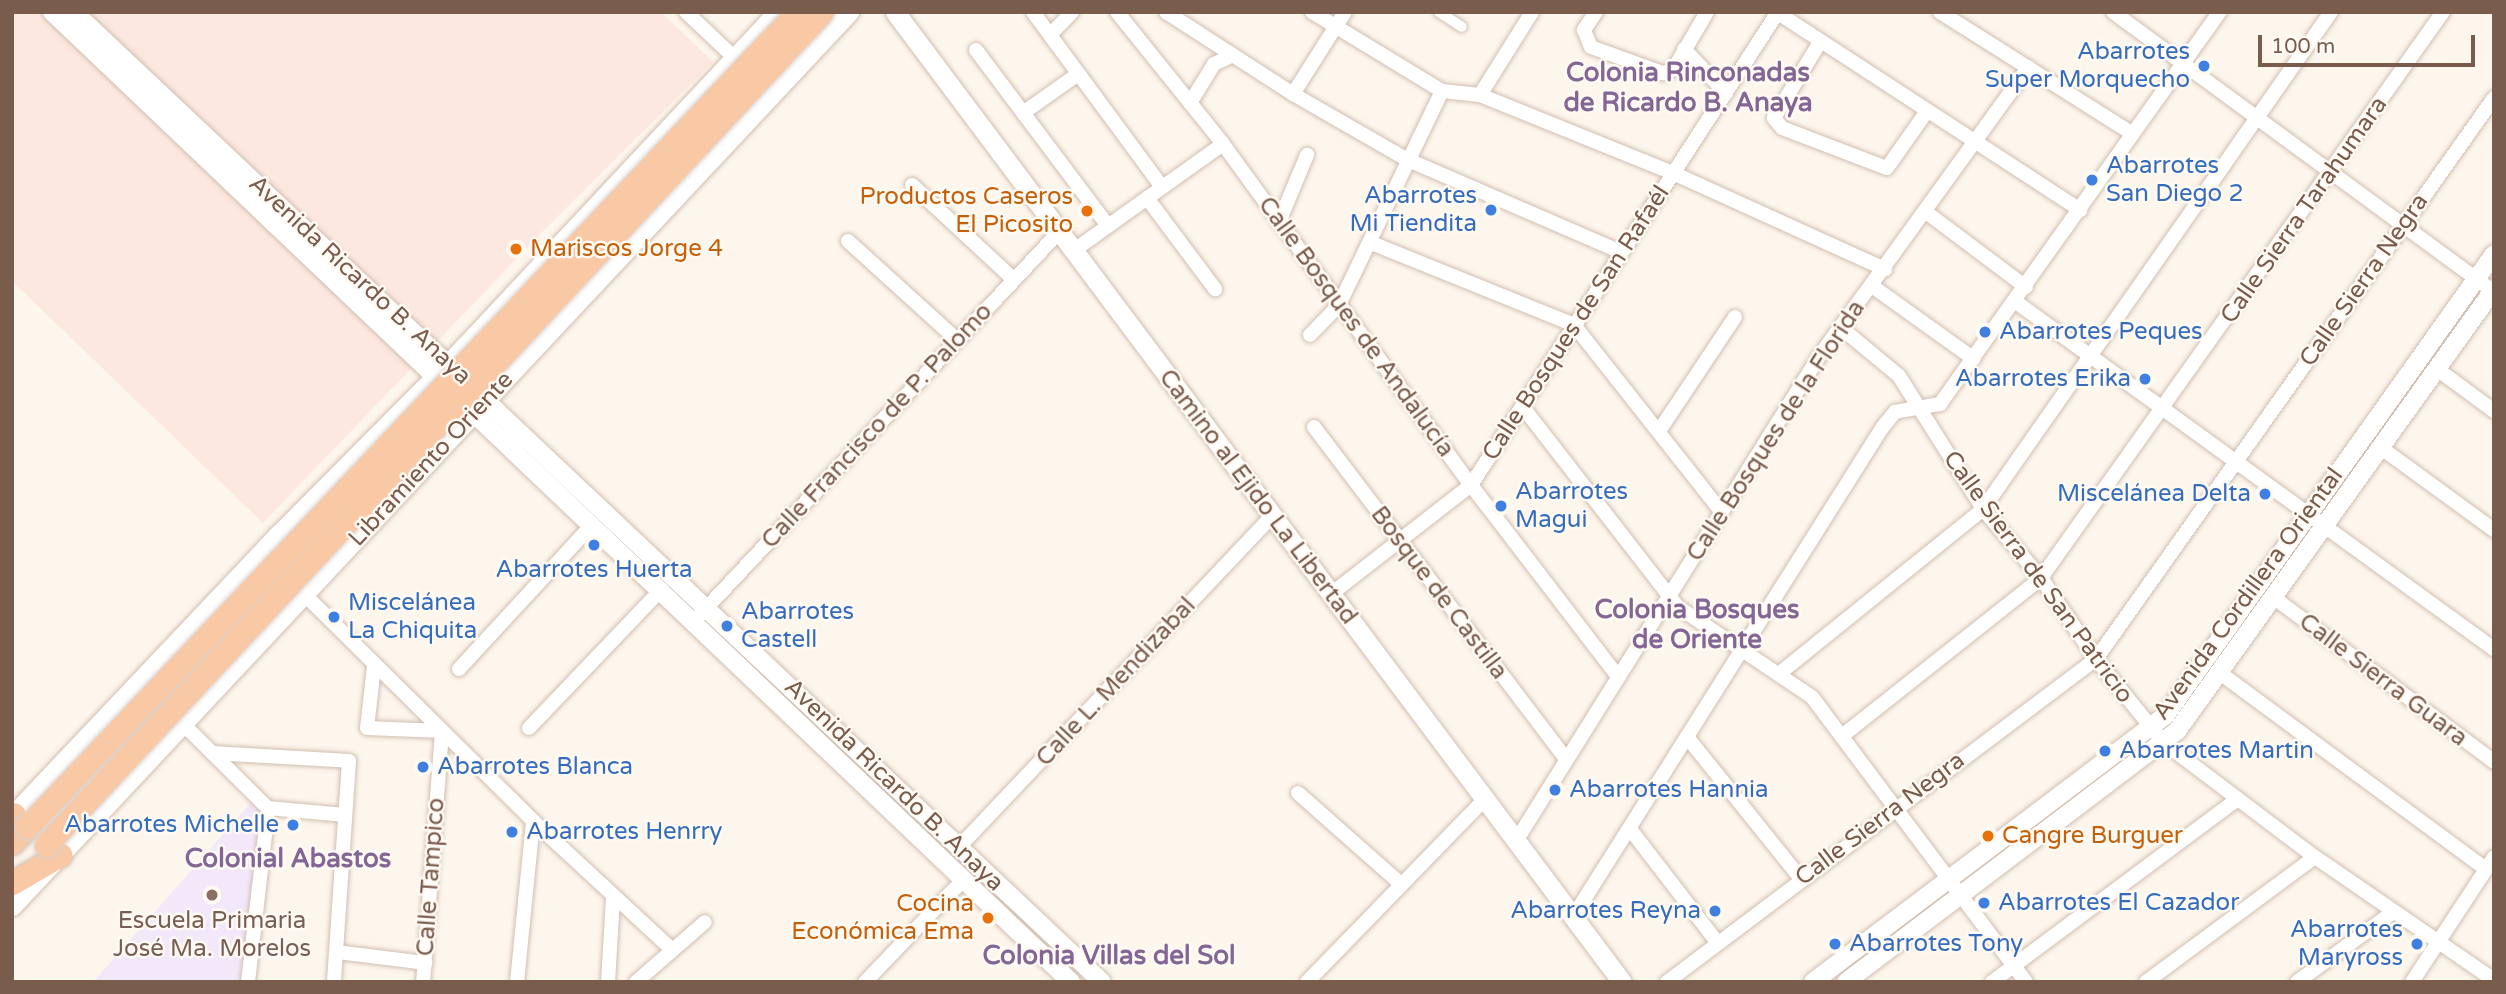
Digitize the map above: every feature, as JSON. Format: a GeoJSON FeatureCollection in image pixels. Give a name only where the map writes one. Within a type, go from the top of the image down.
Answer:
{"type":"FeatureCollection","features":[{"type":"Feature","properties":{"kind":"highway","name":"Libramiento Oriente"},"geometry":{"type":"LineString","coordinates":[[16,824],[797,12]]}},
{"type":"Feature","properties":{"kind":"highway","name":"Libramiento Oriente"},"geometry":{"type":"LineString","coordinates":[[13,881],[53,850],[822,12]]}},
{"type":"Feature","properties":{"kind":"main road","name":"Libramiento Oriente"},"geometry":{"type":"LineString","coordinates":[[16,824],[777,12]]}},
{"type":"Feature","properties":{"kind":"main road","name":"Libramiento Oriente"},"geometry":{"type":"LineString","coordinates":[[12,906],[53,850],[183,724],[849,12]]}},
{"type":"Feature","properties":{"kind":"main road","name":"Camino al Ejido La Libertad"},"geometry":{"type":"LineString","coordinates":[[895,12],[1622,982]]}},
{"type":"Feature","properties":{"kind":"main road"},"geometry":{"type":"LineString","coordinates":[[507,301],[501,325],[511,340],[528,345],[545,337]]}},
{"type":"Feature","properties":{"kind":"main road"},"geometry":{"type":"LineString","coordinates":[[376,437],[401,428],[417,436],[425,452],[415,478]]}},
{"type":"Feature","properties":{"kind":"street","name":"Avenida Ricardo B. Anaya"},"geometry":{"type":"LineString","coordinates":[[52,12],[480,405],[701,614],[828,722],[1102,982]]}},
{"type":"Feature","properties":{"kind":"street","name":"Avenida Ricardo B. Anaya"},"geometry":{"type":"LineString","coordinates":[[74,12],[442,370]]}},
{"type":"Feature","properties":{"kind":"street"},"geometry":{"type":"LineString","coordinates":[[686,12],[775,93]]}},
{"type":"Feature","properties":{"kind":"street"},"geometry":{"type":"LineString","coordinates":[[1033,12],[1162,187]]}},
{"type":"Feature","properties":{"kind":"street"},"geometry":{"type":"LineString","coordinates":[[1049,35],[1072,12]]}},
{"type":"Feature","properties":{"kind":"street","name":"Calle Bosques de Andalucía"},"geometry":{"type":"LineString","coordinates":[[1117,12],[1223,144],[1471,485],[1617,676]]}},
{"type":"Feature","properties":{"kind":"street"},"geometry":{"type":"LineString","coordinates":[[1166,12],[1293,94],[1406,159],[1621,252]]}},
{"type":"Feature","properties":{"kind":"street"},"geometry":{"type":"LineString","coordinates":[[1312,12],[1442,91],[1480,96],[1673,173],[1885,269]]}},
{"type":"Feature","properties":{"kind":"street"},"geometry":{"type":"LineString","coordinates":[[1293,94],[1345,12]]}},
{"type":"Feature","properties":{"kind":"street"},"geometry":{"type":"LineString","coordinates":[[1439,12],[1462,27]]}},
{"type":"Feature","properties":{"kind":"street"},"geometry":{"type":"LineString","coordinates":[[1480,96],[1532,12]]}},
{"type":"Feature","properties":{"kind":"street"},"geometry":{"type":"LineString","coordinates":[[1597,12],[1584,30],[1591,47],[1663,72],[1673,69],[1707,12]]}},
{"type":"Feature","properties":{"kind":"street"},"geometry":{"type":"LineString","coordinates":[[1940,12],[1961,18],[2029,67],[2133,134]]}},
{"type":"Feature","properties":{"kind":"street"},"geometry":{"type":"LineString","coordinates":[[2113,12],[2493,291]]}},
{"type":"Feature","properties":{"kind":"street"},"geometry":{"type":"LineString","coordinates":[[1573,917],[1882,428],[1895,412],[1940,404],[2016,302],[2220,12]]}},
{"type":"Feature","properties":{"kind":"street"},"geometry":{"type":"LineString","coordinates":[[1780,673],[1983,509],[2331,12]]}},
{"type":"Feature","properties":{"kind":"street","name":"Calle Sierra Tarahumara"},"geometry":{"type":"LineString","coordinates":[[2041,578],[2443,12]]}},
{"type":"Feature","properties":{"kind":"street"},"geometry":{"type":"LineString","coordinates":[[1778,13],[1927,111],[1978,140],[2080,210]]}},
{"type":"Feature","properties":{"kind":"street","name":"Calle Bosques de San Rafaél"},"geometry":{"type":"LineString","coordinates":[[1331,594],[1402,543],[1471,485],[1778,13]]}},
{"type":"Feature","properties":{"kind":"street"},"geometry":{"type":"LineString","coordinates":[[1820,42],[1774,118],[1782,128],[1886,168],[1927,111]]}},
{"type":"Feature","properties":{"kind":"street"},"geometry":{"type":"LineString","coordinates":[[1684,49],[1726,93]]}},
{"type":"Feature","properties":{"kind":"street"},"geometry":{"type":"LineString","coordinates":[[976,50],[1108,226]]}},
{"type":"Feature","properties":{"kind":"street"},"geometry":{"type":"LineString","coordinates":[[1190,103],[1214,64],[1231,56]]}},
{"type":"Feature","properties":{"kind":"street","name":"Calle Bosques de la Florida"},"geometry":{"type":"LineString","coordinates":[[1516,841],[1565,758],[1840,327],[1885,269],[2029,67]]}},
{"type":"Feature","properties":{"kind":"street"},"geometry":{"type":"LineString","coordinates":[[1023,113],[1078,74]]}},
{"type":"Feature","properties":{"kind":"street"},"geometry":{"type":"LineString","coordinates":[[1310,335],[1339,305],[1406,159],[1442,91]]}},
{"type":"Feature","properties":{"kind":"street","name":"Calle Sierra Negra"},"geometry":{"type":"LineString","coordinates":[[1667,982],[2096,659],[2494,98]]}},
{"type":"Feature","properties":{"kind":"street"},"geometry":{"type":"LineString","coordinates":[[696,101],[710,103],[726,116],[728,143]]}},
{"type":"Feature","properties":{"kind":"street"},"geometry":{"type":"LineString","coordinates":[[1073,251],[1223,144]]}},
{"type":"Feature","properties":{"kind":"street"},"geometry":{"type":"LineString","coordinates":[[1279,222],[1307,155]]}},
{"type":"Feature","properties":{"kind":"street"},"geometry":{"type":"LineString","coordinates":[[912,185],[1013,279]]}},
{"type":"Feature","properties":{"kind":"street"},"geometry":{"type":"LineString","coordinates":[[1147,198],[1216,289]]}},
{"type":"Feature","properties":{"kind":"street"},"geometry":{"type":"LineString","coordinates":[[1926,212],[2026,287]]}},
{"type":"Feature","properties":{"kind":"street","name":"Calle Francisco de P. Palomo"},"geometry":{"type":"LineString","coordinates":[[701,614],[1059,232]]}},
{"type":"Feature","properties":{"kind":"street"},"geometry":{"type":"LineString","coordinates":[[848,241],[957,340]]}},
{"type":"Feature","properties":{"kind":"street"},"geometry":{"type":"LineString","coordinates":[[1369,242],[1574,325],[1721,511]]}},
{"type":"Feature","properties":{"kind":"street","name":"Avenida Cordillera Oriental"},"geometry":{"type":"LineString","coordinates":[[1813,982],[2150,729],[2174,705],[2307,513],[2494,254]]}},
{"type":"Feature","properties":{"kind":"street"},"geometry":{"type":"LineString","coordinates":[[1872,286],[1974,359]]}},
{"type":"Feature","properties":{"kind":"street","name":"Avenida Cordillera Oriental"},"geometry":{"type":"LineString","coordinates":[[1846,982],[1964,896],[2164,743],[2220,673],[2493,291]]}},
{"type":"Feature","properties":{"kind":"street"},"geometry":{"type":"LineString","coordinates":[[2016,302],[2088,358],[2163,408],[2494,649]]}},
{"type":"Feature","properties":{"kind":"street"},"geometry":{"type":"LineString","coordinates":[[1659,431],[1735,317]]}},
{"type":"Feature","properties":{"kind":"street","name":"Calle Sierra de San Patricio"},"geometry":{"type":"LineString","coordinates":[[1840,327],[1889,364],[1983,509],[2041,578],[2096,659],[2150,729],[2236,800],[2436,944],[2494,981]]}},
{"type":"Feature","properties":{"kind":"street"},"geometry":{"type":"LineString","coordinates":[[2437,369],[2494,411]]}},
{"type":"Feature","properties":{"kind":"street","name":"Avenida Ricardo B. Anaya"},"geometry":{"type":"LineString","coordinates":[[480,405],[593,524],[662,589],[701,614],[815,735],[1071,982]]}},
{"type":"Feature","properties":{"kind":"street"},"geometry":{"type":"LineString","coordinates":[[1522,405],[1668,595],[1692,618],[1780,673],[1812,697],[1951,878],[2026,982]]}},
{"type":"Feature","properties":{"kind":"street","name":"Bosque de Castilla"},"geometry":{"type":"LineString","coordinates":[[1314,427],[1565,758]]}},
{"type":"Feature","properties":{"kind":"street"},"geometry":{"type":"LineString","coordinates":[[2380,447],[2494,530]]}},
{"type":"Feature","properties":{"kind":"street","name":"Calle L. Mendizabal"},"geometry":{"type":"LineString","coordinates":[[959,847],[1272,516]]}},
{"type":"Feature","properties":{"kind":"street"},"geometry":{"type":"LineString","coordinates":[[459,669],[593,524]]}},
{"type":"Feature","properties":{"kind":"street"},"geometry":{"type":"LineString","coordinates":[[1842,736],[2041,578]]}},
{"type":"Feature","properties":{"kind":"street"},"geometry":{"type":"LineString","coordinates":[[528,727],[662,589]]}},
{"type":"Feature","properties":{"kind":"street"},"geometry":{"type":"LineString","coordinates":[[304,594],[533,821],[671,949]]}},
{"type":"Feature","properties":{"kind":"street","name":"Calle Sierra Guara"},"geometry":{"type":"LineString","coordinates":[[2273,597],[2494,762]]}},
{"type":"Feature","properties":{"kind":"street"},"geometry":{"type":"LineString","coordinates":[[374,666],[367,728],[442,731]]}},
{"type":"Feature","properties":{"kind":"street"},"geometry":{"type":"LineString","coordinates":[[2220,673],[2490,863],[2412,982]]}},
{"type":"Feature","properties":{"kind":"street"},"geometry":{"type":"LineString","coordinates":[[815,735],[828,722]]}},
{"type":"Feature","properties":{"kind":"street"},"geometry":{"type":"LineString","coordinates":[[183,724],[268,808],[345,815]]}},
{"type":"Feature","properties":{"kind":"street","name":"Calle Tampico"},"geometry":{"type":"LineString","coordinates":[[423,982],[442,731]]}},
{"type":"Feature","properties":{"kind":"street"},"geometry":{"type":"LineString","coordinates":[[1687,737],[1801,879]]}},
{"type":"Feature","properties":{"kind":"street"},"geometry":{"type":"LineString","coordinates":[[212,752],[349,761],[334,982]]}},
{"type":"Feature","properties":{"kind":"street"},"geometry":{"type":"LineString","coordinates":[[1298,793],[1401,884]]}},
{"type":"Feature","properties":{"kind":"street"},"geometry":{"type":"LineString","coordinates":[[1307,982],[1485,799]]}},
{"type":"Feature","properties":{"kind":"street"},"geometry":{"type":"LineString","coordinates":[[1992,982],[2236,800]]}},
{"type":"Feature","properties":{"kind":"street"},"geometry":{"type":"LineString","coordinates":[[248,982],[268,808]]}},
{"type":"Feature","properties":{"kind":"street"},"geometry":{"type":"LineString","coordinates":[[517,982],[533,821]]}},
{"type":"Feature","properties":{"kind":"street"},"geometry":{"type":"LineString","coordinates":[[1630,829],[1717,942]]}},
{"type":"Feature","properties":{"kind":"street"},"geometry":{"type":"LineString","coordinates":[[2146,982],[2315,857]]}},
{"type":"Feature","properties":{"kind":"street"},"geometry":{"type":"LineString","coordinates":[[865,982],[964,879]]}},
{"type":"Feature","properties":{"kind":"street"},"geometry":{"type":"LineString","coordinates":[[608,982],[613,898]]}},
{"type":"Feature","properties":{"kind":"street"},"geometry":{"type":"LineString","coordinates":[[2297,982],[2392,913]]}},
{"type":"Feature","properties":{"kind":"street"},"geometry":{"type":"LineString","coordinates":[[636,982],[705,922]]}},
{"type":"Feature","properties":{"kind":"street"},"geometry":{"type":"LineString","coordinates":[[337,952],[425,963]]}},
{"type":"Feature","properties":{"kind":"shaded area"},"geometry":{"type":"Polygon","coordinates":[[[12,12],[661,12],[713,62],[542,232],[263,523],[12,281],[12,12]]]}},
{"type":"Feature","properties":{"kind":"shaded area","name":"Escuela Primaria José Ma. Morelos"},"geometry":{"type":"Polygon","coordinates":[[[255,798],[266,808],[245,982],[93,982],[255,798]]]}},
{"type":"Feature","properties":{"kind":"place","name":"Abarrotes Super Morquecho"},"geometry":{"type":"Point","coordinates":[2204,66]}},
{"type":"Feature","properties":{"kind":"place","name":"Abarrotes San Diego 2"},"geometry":{"type":"Point","coordinates":[2092,180]}},
{"type":"Feature","properties":{"kind":"place","name":"Abarrotes Mi Tiendita"},"geometry":{"type":"Point","coordinates":[1491,210]}},
{"type":"Feature","properties":{"kind":"place","name":"Productos Caseros El Picosito"},"geometry":{"type":"Point","coordinates":[1087,211]}},
{"type":"Feature","properties":{"kind":"place","name":"Mariscos Jorge 4"},"geometry":{"type":"Point","coordinates":[516,249]}},
{"type":"Feature","properties":{"kind":"place","name":"Abarrotes Peques"},"geometry":{"type":"Point","coordinates":[1985,332]}},
{"type":"Feature","properties":{"kind":"place","name":"Abarrotes Erika"},"geometry":{"type":"Point","coordinates":[2145,379]}},
{"type":"Feature","properties":{"kind":"place","name":"Miscelánea Delta"},"geometry":{"type":"Point","coordinates":[2265,494]}},
{"type":"Feature","properties":{"kind":"place","name":"Abarrotes Magui"},"geometry":{"type":"Point","coordinates":[1501,506]}},
{"type":"Feature","properties":{"kind":"place","name":"Abarrotes Huerta"},"geometry":{"type":"Point","coordinates":[594,545]}},
{"type":"Feature","properties":{"kind":"place","name":"Miscelánea La Chiquita"},"geometry":{"type":"Point","coordinates":[334,617]}},
{"type":"Feature","properties":{"kind":"place","name":"Abarrotes Castell"},"geometry":{"type":"Point","coordinates":[727,626]}},
{"type":"Feature","properties":{"kind":"place","name":"Abarrotes Martin"},"geometry":{"type":"Point","coordinates":[2105,751]}},
{"type":"Feature","properties":{"kind":"place","name":"Abarrotes Blanca"},"geometry":{"type":"Point","coordinates":[423,767]}},
{"type":"Feature","properties":{"kind":"place","name":"Abarrotes Hannia"},"geometry":{"type":"Point","coordinates":[1555,790]}},
{"type":"Feature","properties":{"kind":"place","name":"Abarrotes Michelle"},"geometry":{"type":"Point","coordinates":[293,825]}},
{"type":"Feature","properties":{"kind":"place","name":"Abarrotes Henrry"},"geometry":{"type":"Point","coordinates":[512,832]}},
{"type":"Feature","properties":{"kind":"place","name":"Cangre Burguer"},"geometry":{"type":"Point","coordinates":[1988,836]}},
{"type":"Feature","properties":{"kind":"place","name":"Escuela Primaria José Ma. Morelos"},"geometry":{"type":"Point","coordinates":[212,895]}},
{"type":"Feature","properties":{"kind":"place","name":"Abarrotes El Cazador"},"geometry":{"type":"Point","coordinates":[1984,903]}},
{"type":"Feature","properties":{"kind":"place","name":"Abarrotes Reyna"},"geometry":{"type":"Point","coordinates":[1715,911]}},
{"type":"Feature","properties":{"kind":"place","name":"Cocina Económica Ema"},"geometry":{"type":"Point","coordinates":[988,918]}},
{"type":"Feature","properties":{"kind":"place","name":"Abarrotes Tony"},"geometry":{"type":"Point","coordinates":[1835,944]}},
{"type":"Feature","properties":{"kind":"place","name":"Abarrotes Maryross"},"geometry":{"type":"Point","coordinates":[2417,944]}},
{"type":"Feature","properties":{"kind":"district","name":"Colonia Rinconadas de Ricardo B. Anaya"},"geometry":{"type":"Point","coordinates":[1688,88]}},
{"type":"Feature","properties":{"kind":"district","name":"Colonia Bosques de Oriente"},"geometry":{"type":"Point","coordinates":[1697,625]}},
{"type":"Feature","properties":{"kind":"district","name":"Colonial Abastos"},"geometry":{"type":"Point","coordinates":[288,859]}},
{"type":"Feature","properties":{"kind":"district","name":"Colonia Villas del Sol"},"geometry":{"type":"Point","coordinates":[1109,956]}}]}
